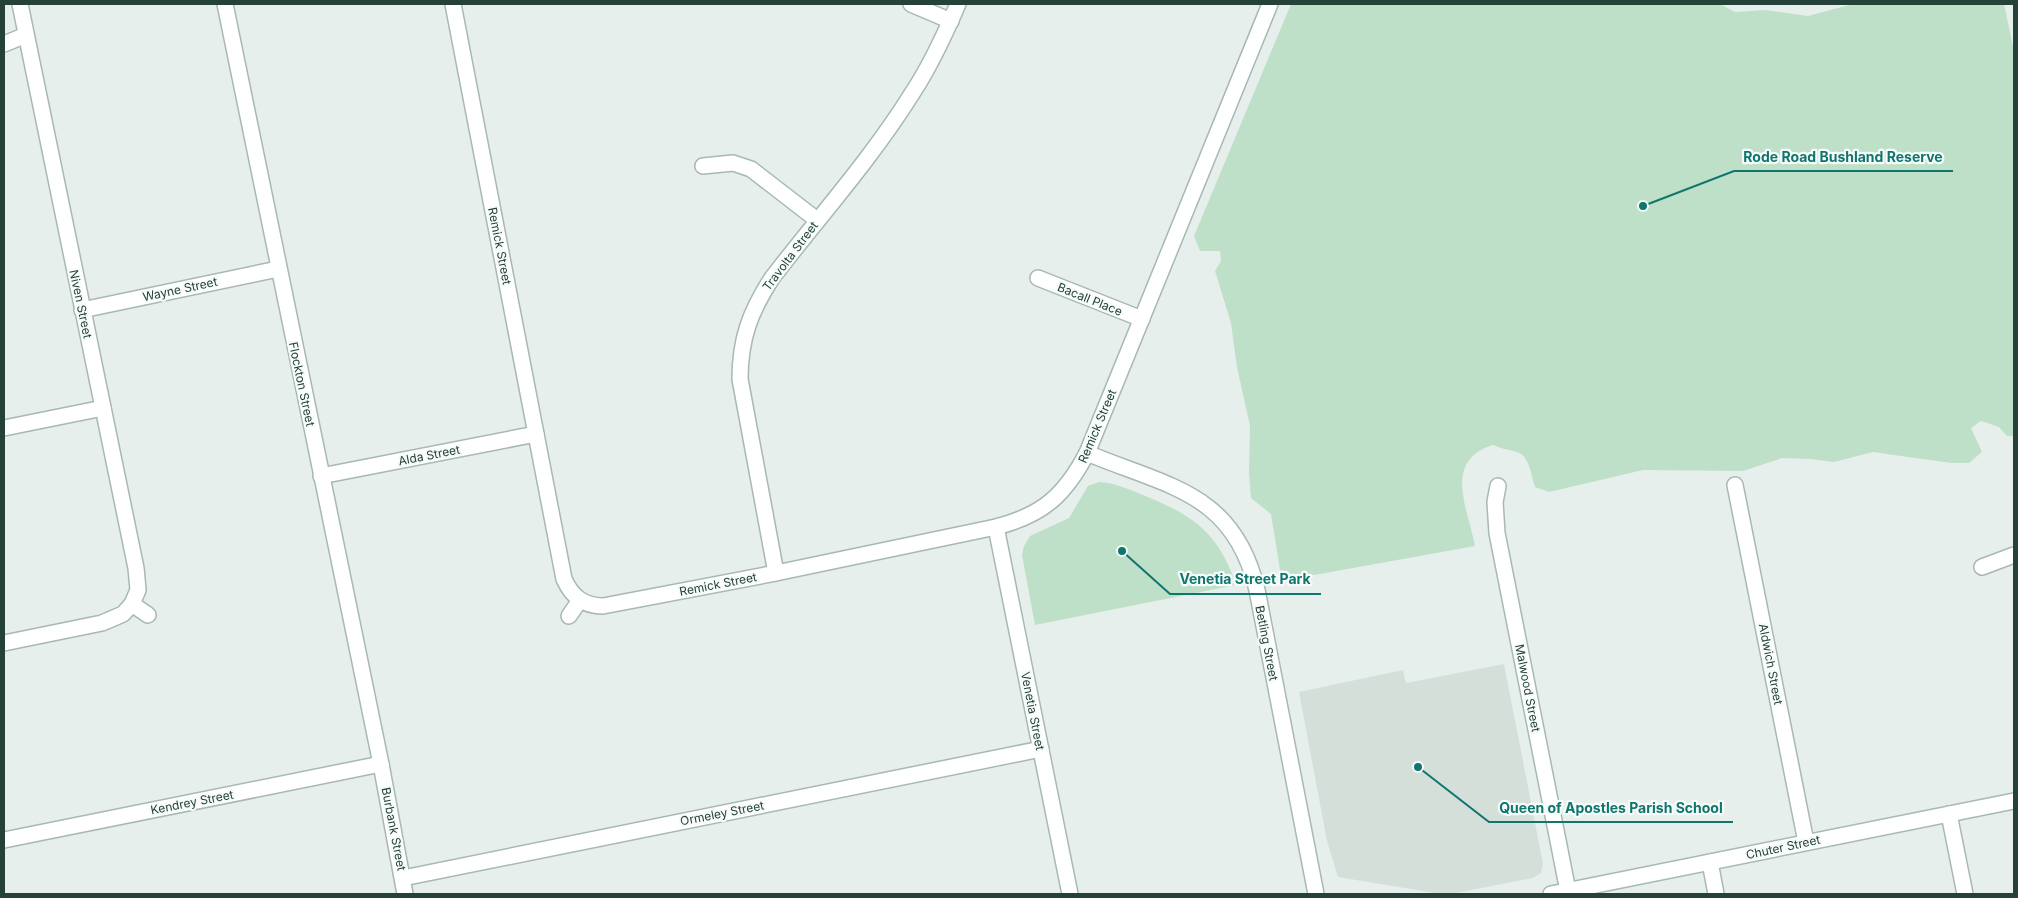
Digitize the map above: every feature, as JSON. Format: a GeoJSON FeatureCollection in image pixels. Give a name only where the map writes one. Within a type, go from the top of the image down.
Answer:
{"type":"FeatureCollection","features":[{"type":"Feature","properties":{"kind":"street","name":"Niven Street"},"geometry":{"type":"LineString","coordinates":[[20,4],[136,568],[138,590],[132,604]]}},
{"type":"Feature","properties":{"kind":"street","name":"Flockton Street"},"geometry":{"type":"LineString","coordinates":[[225,4],[381,764]]}},
{"type":"Feature","properties":{"kind":"street","name":"Remick Street"},"geometry":{"type":"LineString","coordinates":[[453,4],[564,579],[570,591],[580,600],[590,605],[603,606],[776,573],[996,527],[1028,517],[1052,501],[1070,483],[1087,453],[1270,4]]}},
{"type":"Feature","properties":{"kind":"street"},"geometry":{"type":"LineString","coordinates":[[911,4],[951,21]]}},
{"type":"Feature","properties":{"kind":"street","name":"Travolta Street"},"geometry":{"type":"LineString","coordinates":[[776,573],[740,380],[740,362],[749,319],[757,301],[772,278],[879,142],[906,104],[933,58],[958,4]]}},
{"type":"Feature","properties":{"kind":"street"},"geometry":{"type":"LineString","coordinates":[[4,44],[26,35]]}},
{"type":"Feature","properties":{"kind":"street"},"geometry":{"type":"LineString","coordinates":[[702,166],[733,163],[751,169],[817,220]]}},
{"type":"Feature","properties":{"kind":"street","name":"Wayne Street"},"geometry":{"type":"LineString","coordinates":[[82,310],[278,269]]}},
{"type":"Feature","properties":{"kind":"street","name":"Bacall Place"},"geometry":{"type":"LineString","coordinates":[[1038,278],[1142,319]]}},
{"type":"Feature","properties":{"kind":"street"},"geometry":{"type":"LineString","coordinates":[[4,428],[103,408]]}},
{"type":"Feature","properties":{"kind":"street","name":"Alda Street"},"geometry":{"type":"LineString","coordinates":[[321,476],[536,434]]}},
{"type":"Feature","properties":{"kind":"street","name":"Betling Street"},"geometry":{"type":"LineString","coordinates":[[1087,453],[1178,489],[1195,498],[1219,516],[1240,543],[1247,556],[1257,590],[1316,894]]}},
{"type":"Feature","properties":{"kind":"street","name":"Aldwich Street"},"geometry":{"type":"LineString","coordinates":[[1735,485],[1806,842]]}},
{"type":"Feature","properties":{"kind":"street","name":"Malwood Street"},"geometry":{"type":"LineString","coordinates":[[1498,486],[1495,502],[1497,533],[1568,891]]}},
{"type":"Feature","properties":{"kind":"street","name":"Venetia Street"},"geometry":{"type":"LineString","coordinates":[[996,527],[1070,894]]}},
{"type":"Feature","properties":{"kind":"street"},"geometry":{"type":"LineString","coordinates":[[1982,567],[2014,555]]}},
{"type":"Feature","properties":{"kind":"street"},"geometry":{"type":"LineString","coordinates":[[569,616],[580,600]]}},
{"type":"Feature","properties":{"kind":"street"},"geometry":{"type":"LineString","coordinates":[[4,643],[102,623],[123,614],[132,604],[148,615]]}},
{"type":"Feature","properties":{"kind":"street","name":"Ormeley Street"},"geometry":{"type":"LineString","coordinates":[[403,878],[1041,748]]}},
{"type":"Feature","properties":{"kind":"street","name":"Kendrey Street"},"geometry":{"type":"LineString","coordinates":[[4,840],[381,764]]}},
{"type":"Feature","properties":{"kind":"street","name":"Burbank Street"},"geometry":{"type":"LineString","coordinates":[[381,764],[405,894]]}},
{"type":"Feature","properties":{"kind":"street","name":"Chuter Street"},"geometry":{"type":"LineString","coordinates":[[1551,894],[2014,801]]}},
{"type":"Feature","properties":{"kind":"street"},"geometry":{"type":"LineString","coordinates":[[1950,814],[1965,894]]}},
{"type":"Feature","properties":{"kind":"street"},"geometry":{"type":"LineString","coordinates":[[1710,862],[1716,894]]}},
{"type":"Feature","properties":{"kind":"shaded area"},"geometry":{"type":"Polygon","coordinates":[[[1504,664],[1543,864],[1541,873],[1533,878],[1451,894],[1338,877],[1327,841],[1299,692],[1403,670],[1406,683],[1504,664]]]}},
{"type":"Feature","properties":{"kind":"green space"},"geometry":{"type":"Polygon","coordinates":[[[1291,4],[1720,4],[1735,12],[1765,10],[1808,16],[1853,4],[2004,4],[2014,51],[2014,436],[2007,436],[1999,427],[1981,421],[1971,428],[1982,452],[1969,463],[1951,463],[1873,452],[1834,462],[1782,458],[1743,471],[1643,470],[1549,492],[1535,487],[1527,462],[1521,454],[1493,445],[1477,452],[1468,462],[1463,474],[1464,502],[1475,546],[1292,579],[1280,570],[1271,514],[1251,498],[1249,473],[1250,426],[1237,367],[1231,323],[1215,271],[1221,261],[1220,251],[1200,251],[1194,236],[1291,4]]]}},
{"type":"Feature","properties":{"kind":"green space"},"geometry":{"type":"Polygon","coordinates":[[[1099,482],[1116,485],[1161,502],[1202,528],[1221,552],[1236,585],[1035,625],[1022,555],[1024,546],[1030,536],[1069,518],[1088,486],[1099,482]]]}},
{"type":"Feature","properties":{"kind":"place","name":"Rode Road Bushland Reserve"},"geometry":{"type":"Point","coordinates":[1643,206]}},
{"type":"Feature","properties":{"kind":"place","name":"Venetia Street Park"},"geometry":{"type":"Point","coordinates":[1122,551]}},
{"type":"Feature","properties":{"kind":"place","name":"Queen of Apostles Parish School"},"geometry":{"type":"Point","coordinates":[1418,767]}}]}
